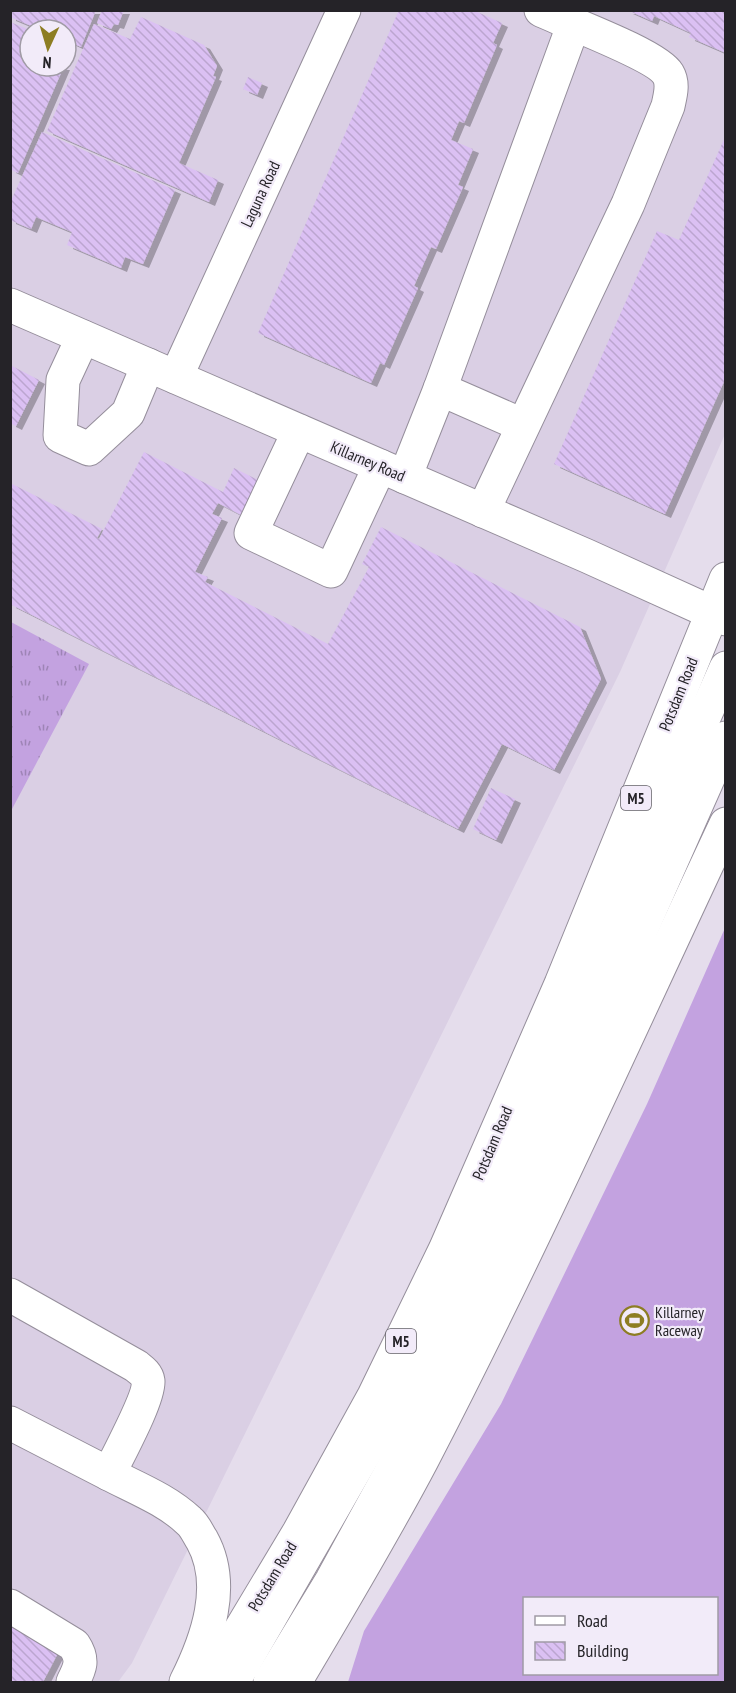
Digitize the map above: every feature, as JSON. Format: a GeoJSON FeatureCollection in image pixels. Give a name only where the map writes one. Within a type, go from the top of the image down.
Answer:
{"type":"FeatureCollection","features":[{"type":"Feature","properties":{"kind":"main road","name":"Laguna Road"},"geometry":{"type":"LineString","coordinates":[[83,337],[63,380],[60,436],[89,449],[128,413],[162,371],[344,10]]}},
{"type":"Feature","properties":{"kind":"main road"},"geometry":{"type":"LineString","coordinates":[[483,511],[628,204],[668,106],[671,89],[670,77],[664,68],[642,54],[573,26],[541,10]]}},
{"type":"Feature","properties":{"kind":"main road"},"geometry":{"type":"LineString","coordinates":[[299,431],[251,533],[331,571],[440,389],[573,26]]}},
{"type":"Feature","properties":{"kind":"main road","name":"Killarney Road"},"geometry":{"type":"LineString","coordinates":[[10,305],[718,616]]}},
{"type":"Feature","properties":{"kind":"main road"},"geometry":{"type":"LineString","coordinates":[[440,389],[522,425]]}},
{"type":"Feature","properties":{"kind":"main road","name":"Potsdam Road"},"geometry":{"type":"LineString","coordinates":[[209,1683],[298,1532],[374,1396],[445,1250],[718,616],[726,579]]}},
{"type":"Feature","properties":{"kind":"main road"},"geometry":{"type":"LineString","coordinates":[[232,1683],[380,1428],[461,1262],[726,668]]}},
{"type":"Feature","properties":{"kind":"main road"},"geometry":{"type":"LineString","coordinates":[[270,1683],[332,1580],[407,1443],[483,1287],[726,738]]}},
{"type":"Feature","properties":{"kind":"main road"},"geometry":{"type":"LineString","coordinates":[[295,1683],[421,1462],[490,1326],[726,824]]}},
{"type":"Feature","properties":{"kind":"main road"},"geometry":{"type":"LineString","coordinates":[[10,1295],[136,1366],[146,1374],[148,1381],[144,1399],[109,1474]]}},
{"type":"Feature","properties":{"kind":"main road"},"geometry":{"type":"LineString","coordinates":[[10,1423],[171,1507],[191,1522],[205,1547],[212,1566],[212,1616],[186,1683]]}},
{"type":"Feature","properties":{"kind":"main road"},"geometry":{"type":"LineString","coordinates":[[10,1606],[74,1646],[80,1654],[81,1667],[73,1683]]}},
{"type":"Feature","properties":{"kind":"shaded area"},"geometry":{"type":"Polygon","coordinates":[[[11,11],[725,11],[725,434],[620,672],[132,1663],[118,1682],[11,1682],[11,11]]]}},
{"type":"Feature","properties":{"kind":"green space"},"geometry":{"type":"Polygon","coordinates":[[[11,622],[89,664],[11,811],[11,622]]]}},
{"type":"Feature","properties":{"kind":"green space","name":"Killarney Raceway"},"geometry":{"type":"Polygon","coordinates":[[[725,928],[725,1682],[348,1682],[364,1631],[501,1404],[647,1104],[725,928]]]}},
{"type":"Feature","properties":{"kind":"building"},"geometry":{"type":"Polygon","coordinates":[[[10,10],[96,10],[81,47],[78,46],[78,18],[18,18],[18,20],[10,17],[10,10]]]}},
{"type":"Feature","properties":{"kind":"building"},"geometry":{"type":"Polygon","coordinates":[[[102,10],[124,10],[118,25],[114,24],[111,29],[97,23],[102,10]]]}},
{"type":"Feature","properties":{"kind":"building"},"geometry":{"type":"Polygon","coordinates":[[[399,10],[473,10],[502,23],[493,43],[497,45],[464,123],[459,121],[451,140],[473,149],[458,185],[463,187],[436,249],[431,247],[414,286],[418,288],[384,365],[380,363],[371,383],[258,333],[399,10]]]}},
{"type":"Feature","properties":{"kind":"building"},"geometry":{"type":"Polygon","coordinates":[[[627,10],[726,10],[726,53],[689,37],[691,33],[654,16],[652,21],[627,10]]]}},
{"type":"Feature","properties":{"kind":"building"},"geometry":{"type":"Polygon","coordinates":[[[141,17],[204,45],[217,66],[213,76],[216,77],[179,163],[218,180],[209,202],[47,131],[70,78],[78,78],[78,60],[94,24],[130,39],[141,17]]]}},
{"type":"Feature","properties":{"kind":"building"},"geometry":{"type":"Polygon","coordinates":[[[10,22],[18,25],[18,78],[59,78],[18,173],[10,169],[10,22]]]}},
{"type":"Feature","properties":{"kind":"building"},"geometry":{"type":"Polygon","coordinates":[[[248,77],[262,83],[257,95],[243,89],[248,77]]]}},
{"type":"Feature","properties":{"kind":"building"},"geometry":{"type":"Polygon","coordinates":[[[42,132],[175,190],[143,264],[125,257],[121,268],[67,245],[72,232],[36,217],[31,229],[10,220],[10,203],[42,132]]]}},
{"type":"Feature","properties":{"kind":"building"},"geometry":{"type":"Polygon","coordinates":[[[726,135],[726,377],[665,514],[554,464],[657,231],[679,240],[726,135]]]}},
{"type":"Feature","properties":{"kind":"building"},"geometry":{"type":"Polygon","coordinates":[[[10,365],[39,380],[16,426],[10,423],[10,365]]]}},
{"type":"Feature","properties":{"kind":"building"},"geometry":{"type":"Polygon","coordinates":[[[144,452],[223,492],[234,468],[260,481],[241,515],[218,503],[212,514],[222,518],[195,572],[208,577],[205,582],[328,644],[369,567],[362,564],[381,527],[580,627],[601,679],[554,770],[502,744],[458,829],[10,604],[10,483],[102,529],[97,538],[99,539],[144,452]]]}},
{"type":"Feature","properties":{"kind":"building"},"geometry":{"type":"Polygon","coordinates":[[[491,788],[515,799],[496,840],[473,829],[491,788]]]}},
{"type":"Feature","properties":{"kind":"building"},"geometry":{"type":"Polygon","coordinates":[[[10,1614],[60,1649],[43,1682],[10,1682],[10,1614]]]}},
{"type":"Feature","properties":{"kind":"place","name":"Killarney Raceway"},"geometry":{"type":"Point","coordinates":[634,1321]}}]}
